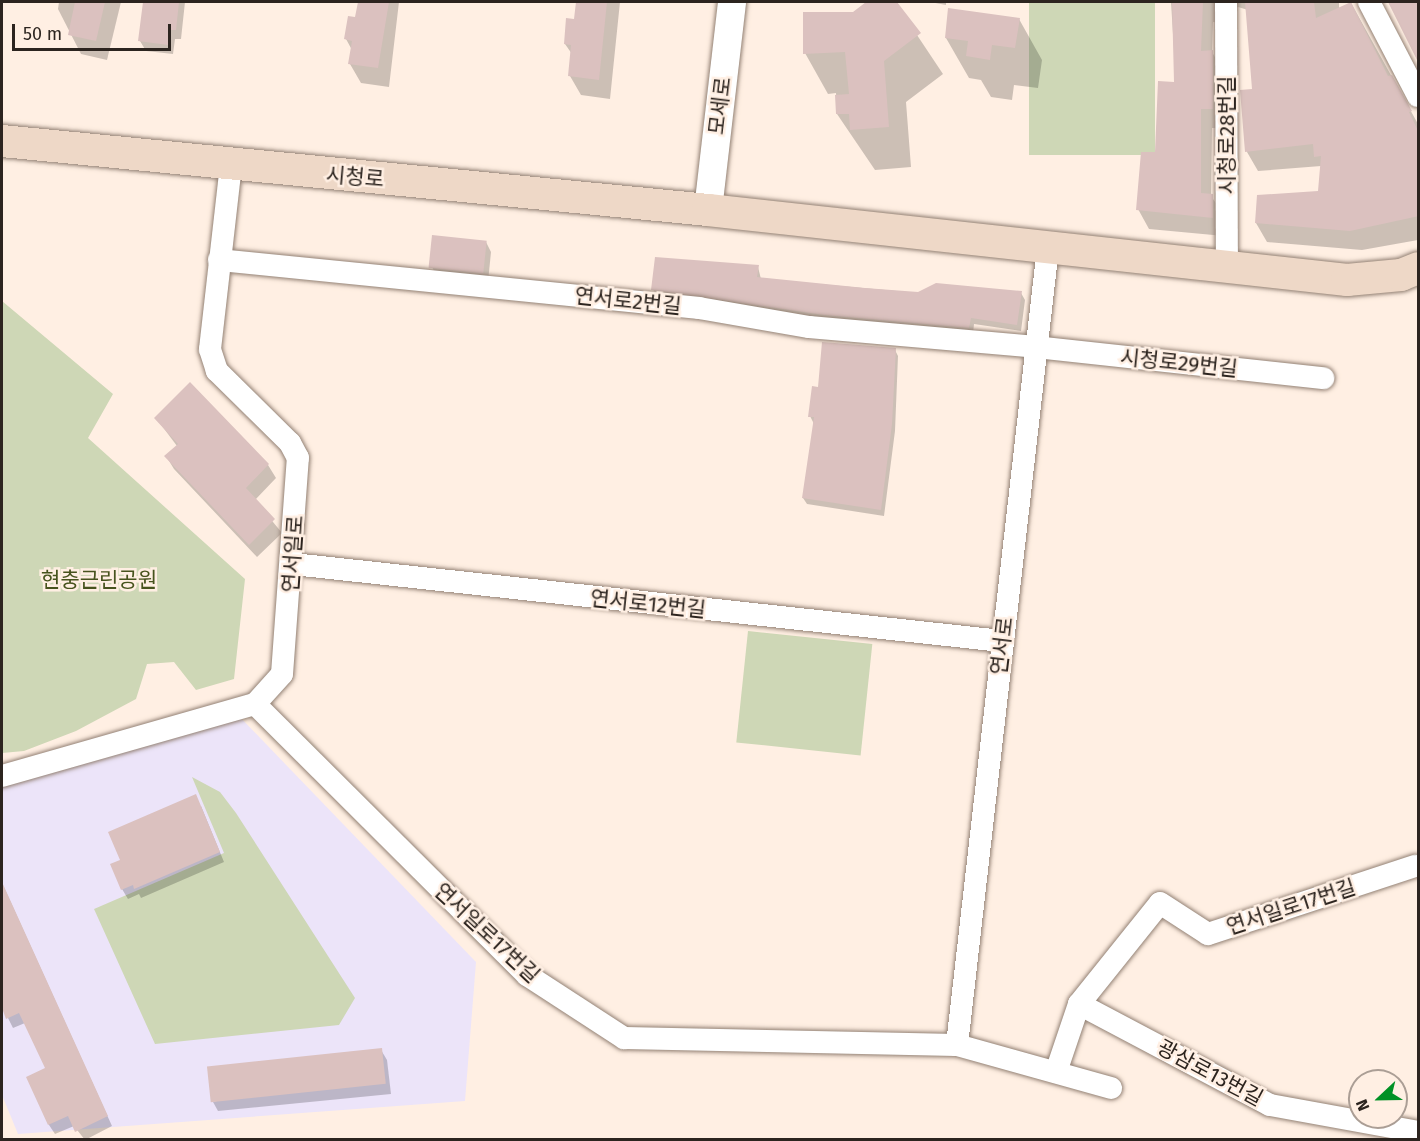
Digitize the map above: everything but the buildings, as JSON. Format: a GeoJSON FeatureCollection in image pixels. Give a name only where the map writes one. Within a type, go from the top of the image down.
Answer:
{"type":"FeatureCollection","features":[{"type":"Feature","properties":{"kind":"main road","name":"시청로"},"geometry":{"type":"LineString","coordinates":[[2,141],[708,210],[1227,269],[1347,280],[1401,275],[1419,268]]}},
{"type":"Feature","properties":{"kind":"street","name":"모세로"},"geometry":{"type":"LineString","coordinates":[[708,210],[732,2]]}},
{"type":"Feature","properties":{"kind":"street","name":"시청로28번길"},"geometry":{"type":"LineString","coordinates":[[1226,2],[1227,269]]}},
{"type":"Feature","properties":{"kind":"street"},"geometry":{"type":"LineString","coordinates":[[1369,2],[1419,96]]}},
{"type":"Feature","properties":{"kind":"street","name":"연서일로"},"geometry":{"type":"LineString","coordinates":[[231,165],[210,349],[217,371],[290,443],[298,458],[293,564],[282,674],[255,704]]}},
{"type":"Feature","properties":{"kind":"street","name":"연서로"},"geometry":{"type":"LineString","coordinates":[[957,1045],[1048,247]]}},
{"type":"Feature","properties":{"kind":"street","name":"연서로2번길"},"geometry":{"type":"LineString","coordinates":[[219,260],[688,307],[809,327],[1036,347]]}},
{"type":"Feature","properties":{"kind":"street","name":"시청로29번길"},"geometry":{"type":"LineString","coordinates":[[1036,347],[1323,378]]}},
{"type":"Feature","properties":{"kind":"street","name":"연서로12번길"},"geometry":{"type":"LineString","coordinates":[[293,564],[1002,641]]}},
{"type":"Feature","properties":{"kind":"street"},"geometry":{"type":"LineString","coordinates":[[2,776],[255,704]]}},
{"type":"Feature","properties":{"kind":"street","name":"연서일로17번길"},"geometry":{"type":"LineString","coordinates":[[255,704],[527,975],[624,1038],[957,1045],[1111,1088]]}},
{"type":"Feature","properties":{"kind":"street","name":"연서일로17번길"},"geometry":{"type":"LineString","coordinates":[[1079,1004],[1160,903],[1208,934],[1415,866]]}},
{"type":"Feature","properties":{"kind":"street"},"geometry":{"type":"LineString","coordinates":[[1056,1072],[1079,1004]]}},
{"type":"Feature","properties":{"kind":"street","name":"광삼로13번길"},"geometry":{"type":"LineString","coordinates":[[1079,1004],[1270,1105],[1419,1132]]}},
{"type":"Feature","properties":{"kind":"shaded area"},"geometry":{"type":"Polygon","coordinates":[[[238,715],[476,962],[465,1101],[18,1134],[2,1095],[2,786],[238,715]]]}},
{"type":"Feature","properties":{"kind":"green space"},"geometry":{"type":"Polygon","coordinates":[[[1029,2],[1155,2],[1155,155],[1029,155],[1029,2]]]}},
{"type":"Feature","properties":{"kind":"green space","name":"현충근린공원"},"geometry":{"type":"Polygon","coordinates":[[[2,301],[113,394],[88,438],[245,579],[234,679],[196,690],[174,662],[147,664],[136,699],[76,731],[24,751],[2,753],[2,301]]]}},
{"type":"Feature","properties":{"kind":"green space"},"geometry":{"type":"Polygon","coordinates":[[[748,631],[872,644],[861,755],[736,742],[748,631]]]}},
{"type":"Feature","properties":{"kind":"green space"},"geometry":{"type":"Polygon","coordinates":[[[192,777],[220,792],[236,813],[355,998],[339,1025],[155,1044],[94,909],[224,853],[192,777]]]}}]}
